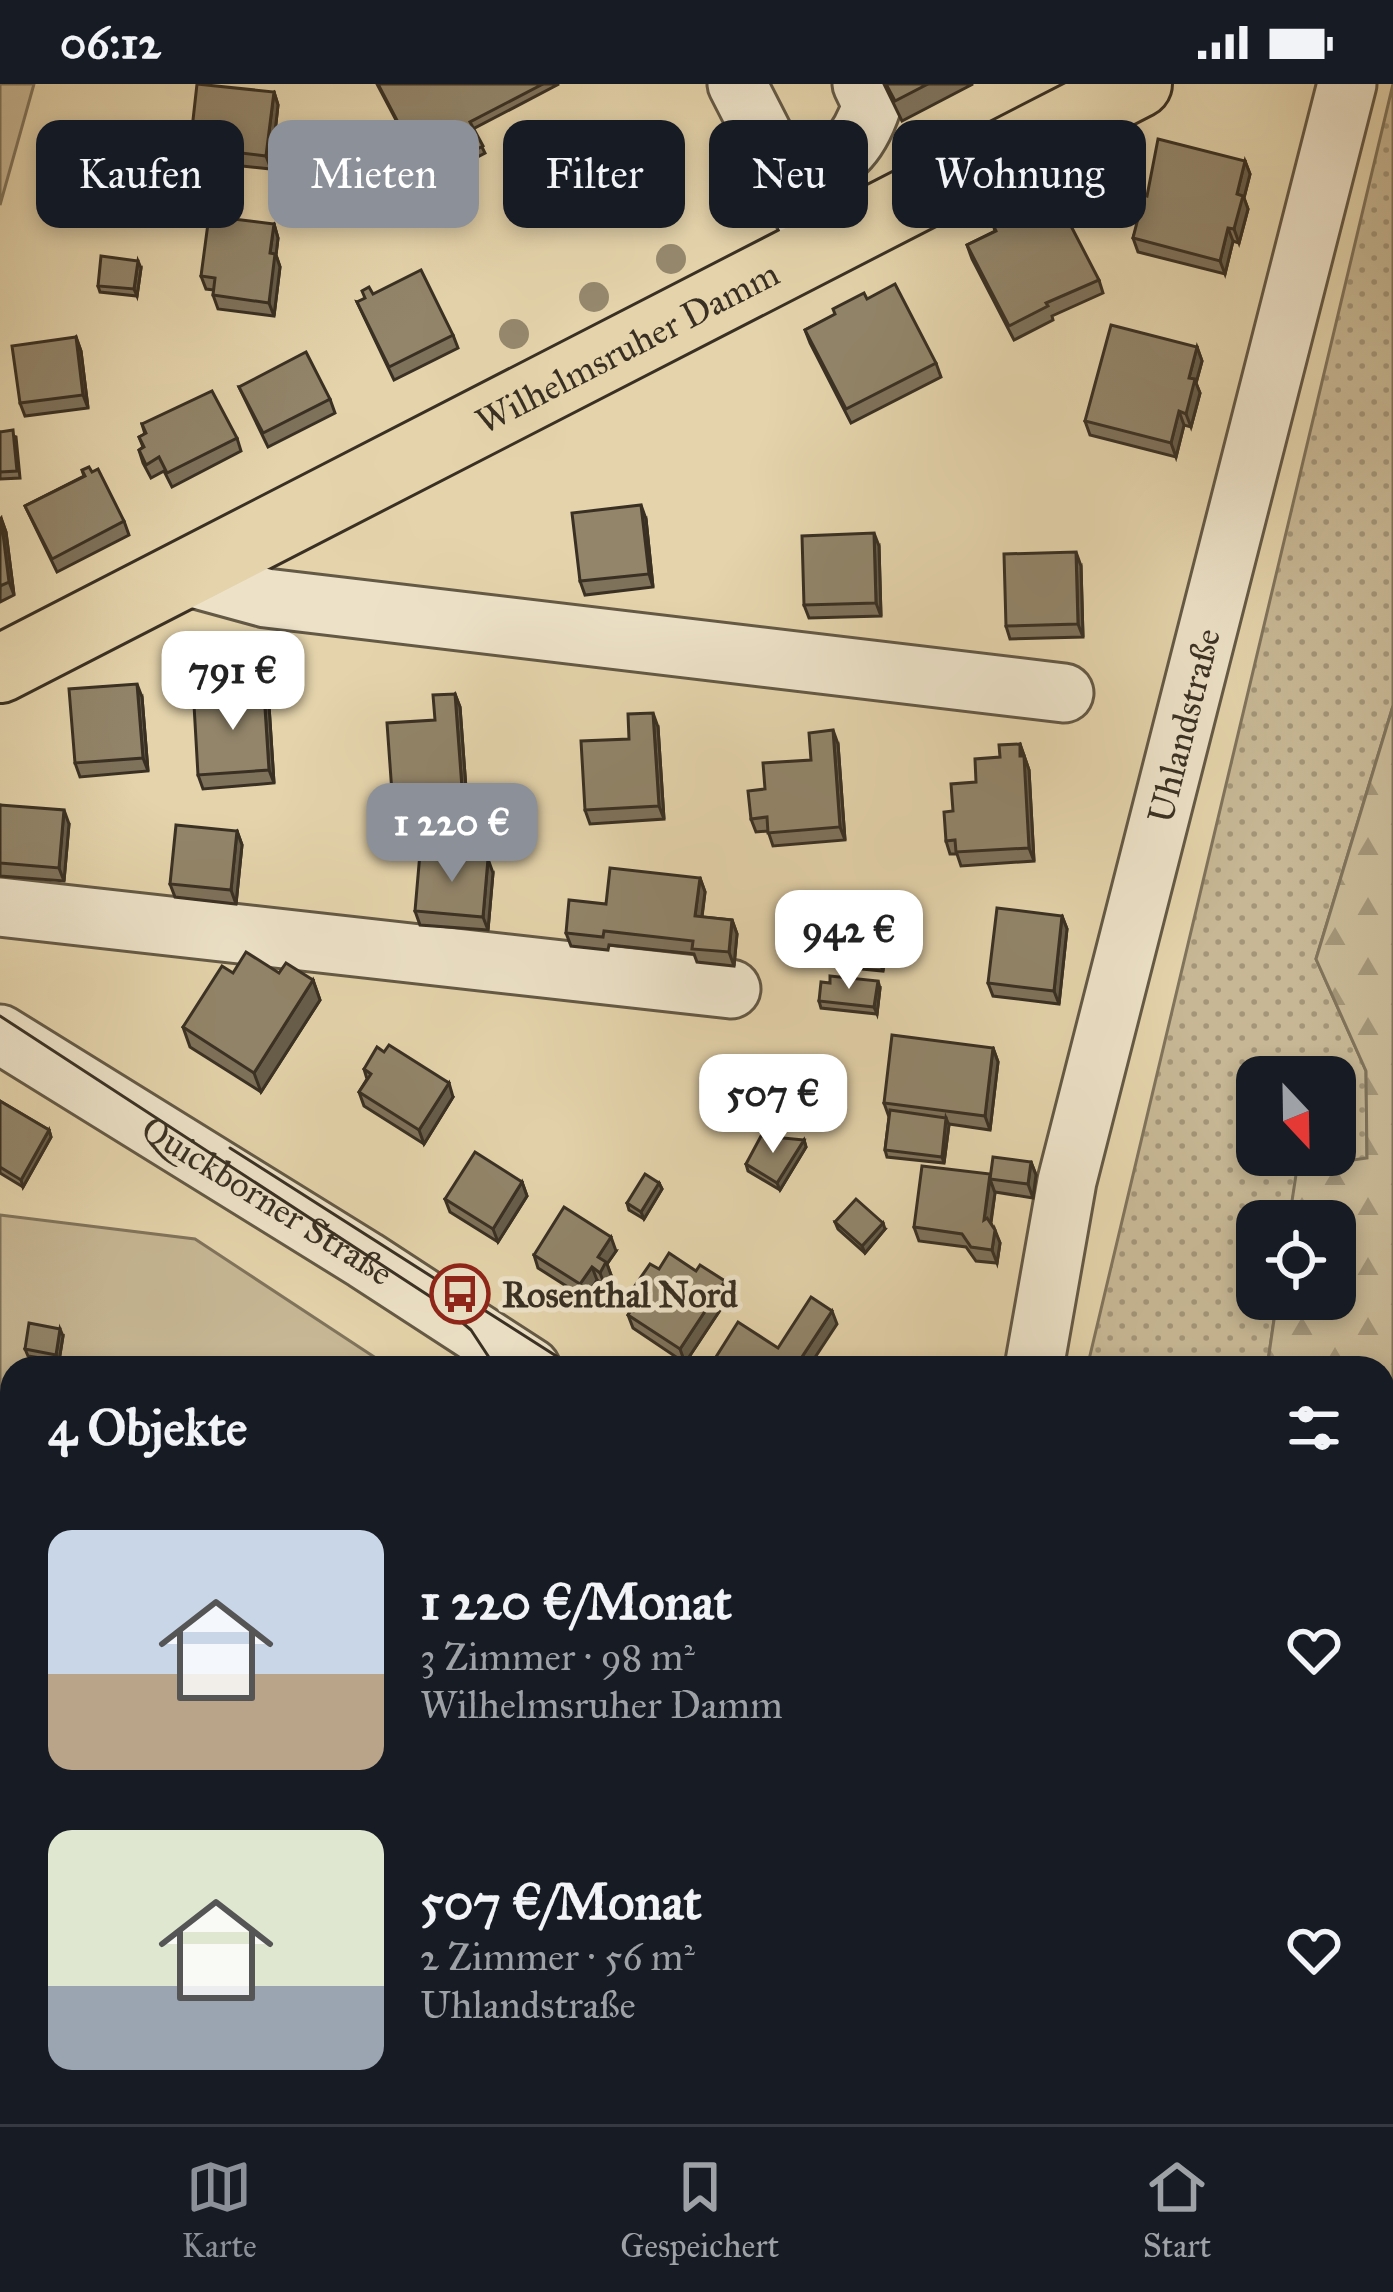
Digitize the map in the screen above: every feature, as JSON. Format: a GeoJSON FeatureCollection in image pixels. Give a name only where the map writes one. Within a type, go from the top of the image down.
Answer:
{"type":"FeatureCollection","features":[{"type":"Feature","properties":{"kind":"main road","name":"Wilhelmsruher Damm"},"geometry":{"type":"LineString","coordinates":[[0,669],[1138,84]]}},
{"type":"Feature","properties":{"kind":"street"},"geometry":{"type":"LineString","coordinates":[[737,84],[755,120]]}},
{"type":"Feature","properties":{"kind":"street"},"geometry":{"type":"LineString","coordinates":[[862,84],[872,105],[867,120]]}},
{"type":"Feature","properties":{"kind":"street","name":"Uhlandstraße"},"geometry":{"type":"LineString","coordinates":[[1036,1356],[1067,1181],[1347,84]]}},
{"type":"Feature","properties":{"kind":"street"},"geometry":{"type":"LineString","coordinates":[[811,228],[820,246]]}},
{"type":"Feature","properties":{"kind":"street"},"geometry":{"type":"LineString","coordinates":[[182,575],[266,598],[1064,693]]}},
{"type":"Feature","properties":{"kind":"street"},"geometry":{"type":"LineString","coordinates":[[0,907],[730,989]]}},
{"type":"Feature","properties":{"kind":"street","name":"Quickborner Straße"},"geometry":{"type":"LineString","coordinates":[[0,1034],[512,1356]]}},
{"type":"Feature","properties":{"kind":"green space"},"geometry":{"type":"Polygon","coordinates":[[[0,84],[34,84],[0,205],[0,84]]]}},
{"type":"Feature","properties":{"kind":"green space"},"geometry":{"type":"Polygon","coordinates":[[[1393,84],[1393,706],[1316,959],[1366,1071],[1367,1159],[1356,1160],[1356,1056],[1236,1056],[1236,1176],[1297,1176],[1293,1200],[1236,1200],[1236,1320],[1274,1320],[1269,1356],[1090,1356],[1393,84]]]}},
{"type":"Feature","properties":{"kind":"green space"},"geometry":{"type":"Polygon","coordinates":[[[1393,706],[1393,1356],[1269,1356],[1274,1320],[1356,1320],[1356,1200],[1292,1200],[1296,1176],[1356,1176],[1356,1160],[1367,1158],[1366,1071],[1316,959],[1393,706]]]}},
{"type":"Feature","properties":{"kind":"green space"},"geometry":{"type":"Polygon","coordinates":[[[0,1215],[195,1239],[373,1356],[0,1356],[0,1215]]]}},
{"type":"Feature","properties":{"kind":"building"},"geometry":{"type":"Polygon","coordinates":[[[197,84],[274,92],[266,156],[244,153],[244,120],[193,120],[197,84]]]}},
{"type":"Feature","properties":{"kind":"building"},"geometry":{"type":"Polygon","coordinates":[[[378,84],[543,84],[474,120],[397,120],[378,84]]]}},
{"type":"Feature","properties":{"kind":"building"},"geometry":{"type":"Polygon","coordinates":[[[886,84],[928,84],[895,101],[886,84]]]}},
{"type":"Feature","properties":{"kind":"building"},"geometry":{"type":"Polygon","coordinates":[[[1158,139],[1245,161],[1237,194],[1243,196],[1220,261],[1133,238],[1136,228],[1146,228],[1158,139]]]}},
{"type":"Feature","properties":{"kind":"building"},"geometry":{"type":"Polygon","coordinates":[[[244,220],[273,228],[269,303],[213,295],[215,278],[201,276],[207,228],[244,228],[244,220]]]}},
{"type":"Feature","properties":{"kind":"building"},"geometry":{"type":"Polygon","coordinates":[[[1072,228],[1099,280],[1046,303],[1048,306],[1009,326],[967,245],[996,231],[1072,228]]]}},
{"type":"Feature","properties":{"kind":"building"},"geometry":{"type":"Polygon","coordinates":[[[101,256],[138,261],[134,289],[98,286],[101,256]]]}},
{"type":"Feature","properties":{"kind":"building"},"geometry":{"type":"Polygon","coordinates":[[[421,270],[453,335],[389,367],[357,302],[365,298],[362,291],[369,287],[373,294],[421,270]]]}},
{"type":"Feature","properties":{"kind":"building"},"geometry":{"type":"Polygon","coordinates":[[[895,284],[936,363],[846,409],[805,330],[864,293],[867,299],[895,284]]]}},
{"type":"Feature","properties":{"kind":"building"},"geometry":{"type":"Polygon","coordinates":[[[1111,325],[1197,347],[1186,414],[1179,411],[1171,443],[1085,421],[1111,325]]]}},
{"type":"Feature","properties":{"kind":"building"},"geometry":{"type":"Polygon","coordinates":[[[76,337],[83,395],[20,403],[12,346],[76,337]]]}},
{"type":"Feature","properties":{"kind":"building"},"geometry":{"type":"Polygon","coordinates":[[[306,352],[330,399],[263,433],[239,387],[306,352]]]}},
{"type":"Feature","properties":{"kind":"building"},"geometry":{"type":"Polygon","coordinates":[[[212,391],[237,438],[167,473],[159,457],[146,465],[139,450],[144,447],[139,437],[146,433],[142,424],[212,391]]]}},
{"type":"Feature","properties":{"kind":"building"},"geometry":{"type":"Polygon","coordinates":[[[13,430],[17,471],[0,472],[0,432],[13,430]]]}},
{"type":"Feature","properties":{"kind":"building"},"geometry":{"type":"Polygon","coordinates":[[[89,467],[92,472],[98,469],[124,521],[52,559],[25,506],[85,476],[82,470],[89,467]]]}},
{"type":"Feature","properties":{"kind":"building"},"geometry":{"type":"Polygon","coordinates":[[[641,505],[649,574],[580,581],[572,513],[641,505]]]}},
{"type":"Feature","properties":{"kind":"building"},"geometry":{"type":"Polygon","coordinates":[[[0,519],[9,582],[0,586],[0,519]]]}},
{"type":"Feature","properties":{"kind":"building"},"geometry":{"type":"Polygon","coordinates":[[[874,533],[876,603],[804,605],[802,536],[874,533]]]}},
{"type":"Feature","properties":{"kind":"building"},"geometry":{"type":"Polygon","coordinates":[[[1076,552],[1078,624],[1006,626],[1004,554],[1076,552]]]}},
{"type":"Feature","properties":{"kind":"building"},"geometry":{"type":"Polygon","coordinates":[[[263,677],[269,770],[198,775],[194,705],[240,702],[239,678],[263,677]]]}},
{"type":"Feature","properties":{"kind":"building"},"geometry":{"type":"Polygon","coordinates":[[[137,684],[143,758],[75,763],[69,689],[137,684]]]}},
{"type":"Feature","properties":{"kind":"building"},"geometry":{"type":"Polygon","coordinates":[[[455,694],[462,788],[392,793],[387,723],[435,720],[433,695],[455,694]]]}},
{"type":"Feature","properties":{"kind":"building"},"geometry":{"type":"Polygon","coordinates":[[[653,713],[659,806],[585,810],[581,741],[629,739],[628,714],[653,713]]]}},
{"type":"Feature","properties":{"kind":"building"},"geometry":{"type":"Polygon","coordinates":[[[833,730],[840,827],[768,833],[767,817],[751,819],[748,791],[765,789],[763,763],[811,760],[809,733],[833,730]]]}},
{"type":"Feature","properties":{"kind":"building"},"geometry":{"type":"Polygon","coordinates":[[[1020,744],[1029,848],[956,852],[955,840],[946,841],[944,812],[953,811],[951,784],[976,782],[975,759],[1000,757],[999,745],[1020,744]]]}},
{"type":"Feature","properties":{"kind":"building"},"geometry":{"type":"Polygon","coordinates":[[[0,805],[64,810],[59,868],[0,863],[0,805]]]}},
{"type":"Feature","properties":{"kind":"building"},"geometry":{"type":"Polygon","coordinates":[[[176,825],[237,831],[231,890],[170,884],[176,825]]]}},
{"type":"Feature","properties":{"kind":"building"},"geometry":{"type":"Polygon","coordinates":[[[420,853],[488,859],[483,917],[415,911],[420,853]]]}},
{"type":"Feature","properties":{"kind":"building"},"geometry":{"type":"Polygon","coordinates":[[[610,868],[700,878],[695,916],[732,920],[729,952],[692,949],[693,941],[604,931],[603,937],[566,933],[569,900],[606,904],[610,868]]]}},
{"type":"Feature","properties":{"kind":"building"},"geometry":{"type":"Polygon","coordinates":[[[824,895],[884,902],[878,958],[817,951],[824,895]]]}},
{"type":"Feature","properties":{"kind":"building"},"geometry":{"type":"Polygon","coordinates":[[[997,908],[1062,916],[1054,991],[988,983],[997,908]]]}},
{"type":"Feature","properties":{"kind":"building"},"geometry":{"type":"Polygon","coordinates":[[[246,952],[279,973],[286,963],[313,980],[254,1073],[183,1027],[222,966],[233,973],[246,952]]]}},
{"type":"Feature","properties":{"kind":"building"},"geometry":{"type":"Polygon","coordinates":[[[830,976],[878,981],[874,1007],[819,1001],[821,982],[830,983],[830,976]]]}},
{"type":"Feature","properties":{"kind":"building"},"geometry":{"type":"Polygon","coordinates":[[[892,1035],[993,1048],[985,1116],[884,1103],[892,1035]]]}},
{"type":"Feature","properties":{"kind":"building"},"geometry":{"type":"Polygon","coordinates":[[[389,1045],[449,1083],[419,1130],[359,1092],[371,1074],[364,1069],[377,1047],[384,1052],[389,1045]]]}},
{"type":"Feature","properties":{"kind":"building"},"geometry":{"type":"Polygon","coordinates":[[[0,1101],[49,1130],[21,1180],[0,1167],[0,1101]]]}},
{"type":"Feature","properties":{"kind":"building"},"geometry":{"type":"Polygon","coordinates":[[[890,1110],[946,1118],[942,1157],[885,1150],[890,1110]]]}},
{"type":"Feature","properties":{"kind":"building"},"geometry":{"type":"Polygon","coordinates":[[[761,1136],[804,1140],[777,1183],[746,1164],[761,1136]]]}},
{"type":"Feature","properties":{"kind":"building"},"geometry":{"type":"Polygon","coordinates":[[[475,1152],[522,1182],[493,1229],[445,1199],[475,1152]]]}},
{"type":"Feature","properties":{"kind":"building"},"geometry":{"type":"Polygon","coordinates":[[[993,1157],[1031,1162],[1028,1184],[990,1179],[993,1157]]]}},
{"type":"Feature","properties":{"kind":"building"},"geometry":{"type":"Polygon","coordinates":[[[922,1166],[990,1174],[984,1220],[995,1230],[992,1250],[971,1247],[962,1234],[914,1227],[922,1166]]]}},
{"type":"Feature","properties":{"kind":"building"},"geometry":{"type":"Polygon","coordinates":[[[645,1174],[659,1183],[641,1212],[627,1203],[645,1174]]]}},
{"type":"Feature","properties":{"kind":"building"},"geometry":{"type":"Polygon","coordinates":[[[856,1199],[883,1223],[862,1246],[835,1222],[856,1199]]]}},
{"type":"Feature","properties":{"kind":"building"},"geometry":{"type":"Polygon","coordinates":[[[564,1207],[611,1237],[598,1257],[606,1262],[600,1273],[592,1267],[580,1284],[534,1255],[564,1207]]]}},
{"type":"Feature","properties":{"kind":"building"},"geometry":{"type":"Polygon","coordinates":[[[669,1253],[696,1271],[700,1265],[725,1281],[680,1349],[628,1315],[641,1295],[632,1290],[650,1264],[659,1269],[669,1253]]]}},
{"type":"Feature","properties":{"kind":"building"},"geometry":{"type":"Polygon","coordinates":[[[811,1297],[832,1311],[803,1356],[717,1356],[738,1322],[778,1348],[811,1297]]]}},
{"type":"Feature","properties":{"kind":"building"},"geometry":{"type":"Polygon","coordinates":[[[29,1323],[60,1329],[56,1355],[25,1349],[29,1323]]]}},
{"type":"Feature","properties":{"kind":"tram line"},"geometry":{"type":"LineString","coordinates":[[0,1016],[437,1301],[471,1330],[488,1356]]}},
{"type":"Feature","properties":{"kind":"tram line"},"geometry":{"type":"LineString","coordinates":[[230,1148],[556,1356]]}},
{"type":"Feature","properties":{"kind":"place","name":"Rosenthal Nord"},"geometry":{"type":"Point","coordinates":[460,1294]}}]}
